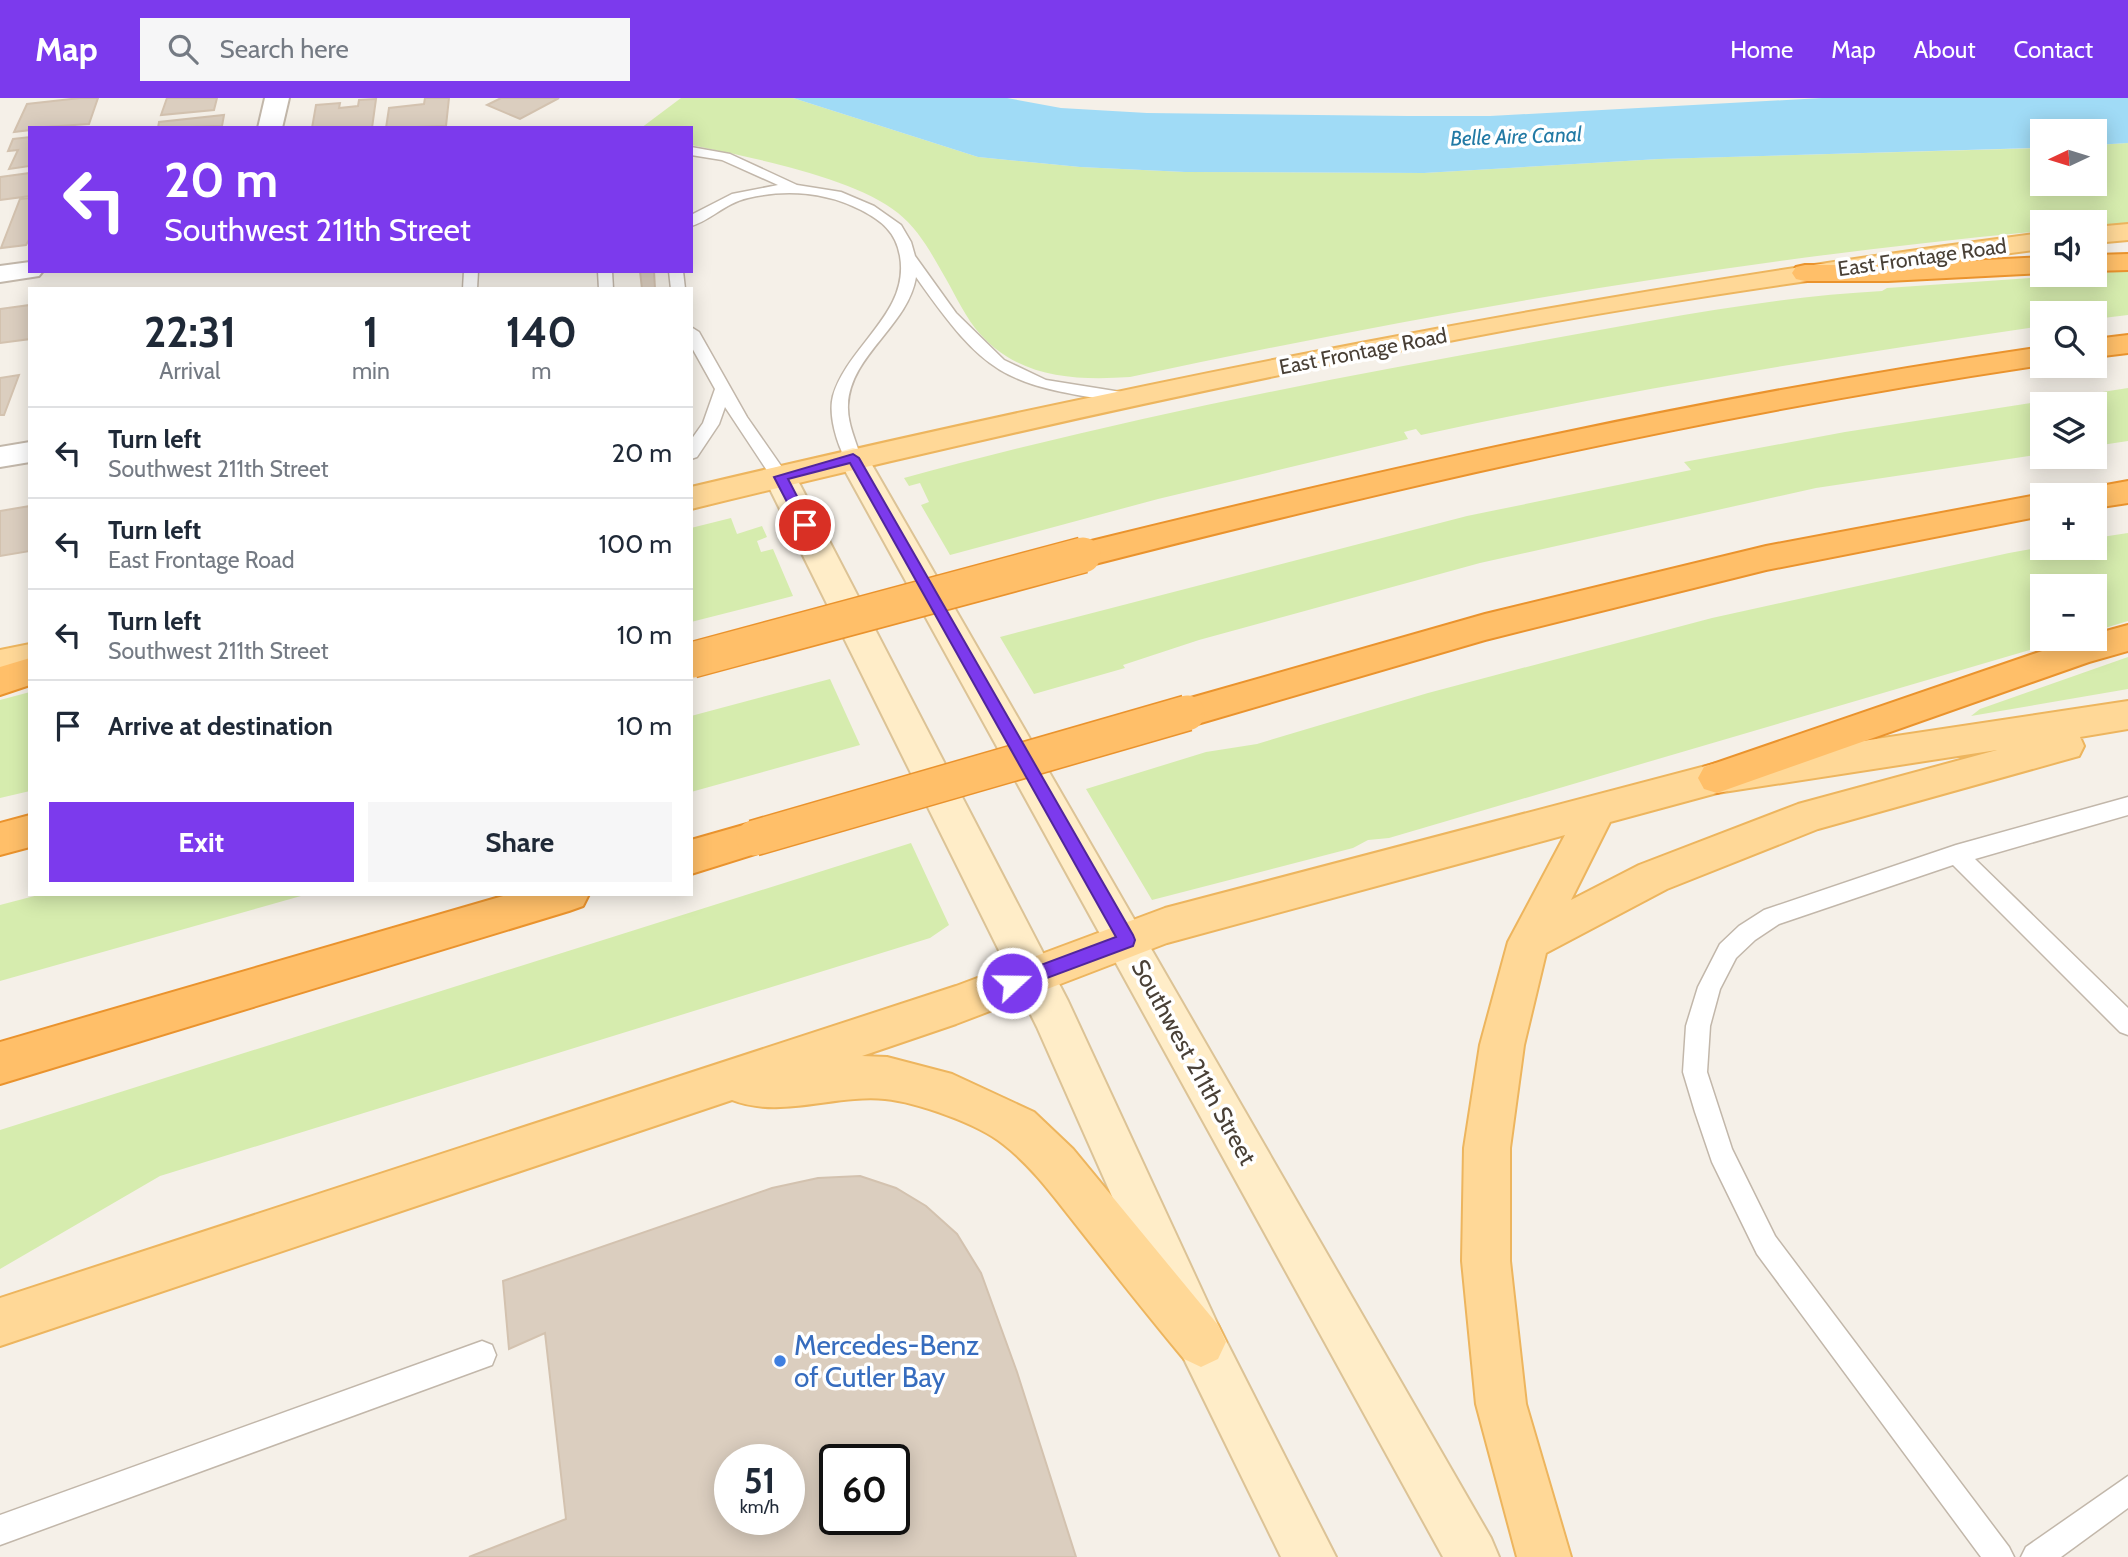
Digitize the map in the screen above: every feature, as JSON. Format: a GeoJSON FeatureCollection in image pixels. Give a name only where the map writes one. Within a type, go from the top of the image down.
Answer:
{"type":"FeatureCollection","features":[{"type":"Feature","properties":{"kind":"highway"},"geometry":{"type":"LineString","coordinates":[[2107,263],[2128,262]]}},
{"type":"Feature","properties":{"kind":"highway"},"geometry":{"type":"LineString","coordinates":[[1805,273],[1888,273],[2030,266]]}},
{"type":"Feature","properties":{"kind":"highway"},"geometry":{"type":"LineString","coordinates":[[2107,347],[2128,344]]}},
{"type":"Feature","properties":{"kind":"highway"},"geometry":{"type":"LineString","coordinates":[[693,659],[1083,555],[1427,469],[1623,426],[2030,358]]}},
{"type":"Feature","properties":{"kind":"highway"},"geometry":{"type":"LineString","coordinates":[[2107,496],[2128,492]]}},
{"type":"Feature","properties":{"kind":"highway"},"geometry":{"type":"LineString","coordinates":[[693,856],[1485,627],[1740,564],[2030,507]]}},
{"type":"Feature","properties":{"kind":"highway"},"geometry":{"type":"LineString","coordinates":[[1717,778],[2083,650],[2128,638]]}},
{"type":"Feature","properties":{"kind":"highway"},"geometry":{"type":"LineString","coordinates":[[0,681],[28,672]]}},
{"type":"Feature","properties":{"kind":"highway"},"geometry":{"type":"LineString","coordinates":[[0,839],[28,832]]}},
{"type":"Feature","properties":{"kind":"highway"},"geometry":{"type":"LineString","coordinates":[[0,1063],[200,1006],[562,896]]}},
{"type":"Feature","properties":{"kind":"main road"},"geometry":{"type":"LineString","coordinates":[[2107,234],[2128,232]]}},
{"type":"Feature","properties":{"kind":"main road","name":"East Frontage Road"},"geometry":{"type":"LineString","coordinates":[[693,498],[1121,397],[1594,307],[1805,273],[2030,244]]}},
{"type":"Feature","properties":{"kind":"main road","name":"Southwest 211th Street"},"geometry":{"type":"LineString","coordinates":[[853,458],[1127,940],[1157,1001],[1472,1557]]}},
{"type":"Feature","properties":{"kind":"main road"},"geometry":{"type":"LineString","coordinates":[[780,477],[1033,975],[1201,1342],[1309,1557]]}},
{"type":"Feature","properties":{"kind":"main road"},"geometry":{"type":"LineString","coordinates":[[0,663],[28,657]]}},
{"type":"Feature","properties":{"kind":"main road"},"geometry":{"type":"LineString","coordinates":[[0,1322],[956,1005],[1165,926],[1717,778],[2128,715]]}},
{"type":"Feature","properties":{"kind":"main road"},"geometry":{"type":"LineString","coordinates":[[1528,942],[1653,877],[1812,815],[2128,727]]}},
{"type":"Feature","properties":{"kind":"main road"},"geometry":{"type":"LineString","coordinates":[[1544,1557],[1502,1405],[1486,1261],[1487,1148],[1502,1045],[1528,942],[1597,811]]}},
{"type":"Feature","properties":{"kind":"main road"},"geometry":{"type":"LineString","coordinates":[[711,1087],[802,1084],[862,1077],[887,1078],[931,1088],[988,1111],[1018,1127],[1057,1164],[1201,1342]]}},
{"type":"Feature","properties":{"kind":"street"},"geometry":{"type":"LineString","coordinates":[[270,126],[277,98]]}},
{"type":"Feature","properties":{"kind":"street"},"geometry":{"type":"LineString","coordinates":[[0,274],[28,270]]}},
{"type":"Feature","properties":{"kind":"street"},"geometry":{"type":"LineString","coordinates":[[0,457],[28,452]]}},
{"type":"Feature","properties":{"kind":"lane"},"geometry":{"type":"LineString","coordinates":[[693,151],[725,157],[796,188]]}},
{"type":"Feature","properties":{"kind":"lane"},"geometry":{"type":"LineString","coordinates":[[693,221],[727,199],[757,190],[796,188],[830,192],[861,203],[885,218],[902,235],[910,259],[974,346],[991,361],[1012,374],[1042,384],[1121,397]]}},
{"type":"Feature","properties":{"kind":"lane"},"geometry":{"type":"LineString","coordinates":[[853,458],[840,418],[840,399],[847,378],[857,362],[900,307],[908,284],[910,259]]}},
{"type":"Feature","properties":{"kind":"lane"},"geometry":{"type":"LineString","coordinates":[[693,336],[723,390],[780,477]]}},
{"type":"Feature","properties":{"kind":"lane"},"geometry":{"type":"LineString","coordinates":[[693,450],[711,424],[723,390]]}},
{"type":"Feature","properties":{"kind":"lane"},"geometry":{"type":"LineString","coordinates":[[1999,1557],[1766,1245],[1721,1153],[1695,1072],[1698,1026],[1709,987],[1728,951],[1747,933],[1772,917],[1956,854],[2128,806]]}},
{"type":"Feature","properties":{"kind":"lane"},"geometry":{"type":"LineString","coordinates":[[1956,854],[2128,1024]]}},
{"type":"Feature","properties":{"kind":"lane"},"geometry":{"type":"LineString","coordinates":[[0,1530],[482,1354]]}},
{"type":"Feature","properties":{"kind":"lane"},"geometry":{"type":"LineString","coordinates":[[2036,1557],[2128,1490]]}},
{"type":"Feature","properties":{"kind":"green space"},"geometry":{"type":"Polygon","coordinates":[[[681,98],[793,98],[978,157],[1080,167],[1185,172],[1424,173],[1659,159],[2030,148],[2030,196],[2107,196],[2107,144],[2128,143],[2128,223],[2107,225],[2107,210],[2030,210],[2030,232],[1813,257],[1584,290],[1356,331],[1130,377],[1086,378],[1045,372],[1026,366],[1007,357],[990,344],[970,321],[918,233],[898,213],[879,200],[799,170],[693,145],[693,126],[644,126],[681,98]]]}},
{"type":"Feature","properties":{"kind":"green space"},"geometry":{"type":"Polygon","coordinates":[[[2128,271],[2128,315],[2107,318],[2107,301],[2030,301],[2030,328],[1731,375],[1421,435],[1416,429],[1404,432],[1408,439],[1158,499],[950,555],[921,505],[929,502],[920,483],[909,486],[904,478],[1212,404],[1445,358],[1703,312],[1793,299],[1882,291],[1887,288],[2030,278],[2030,287],[2107,287],[2107,272],[2128,271]]]}},
{"type":"Feature","properties":{"kind":"green space"},"geometry":{"type":"Polygon","coordinates":[[[2128,388],[2128,441],[2107,444],[2107,392],[2102,392],[2128,388]]]}},
{"type":"Feature","properties":{"kind":"green space"},"geometry":{"type":"Polygon","coordinates":[[[2030,403],[2030,456],[1816,488],[1480,563],[1199,640],[1123,665],[1125,668],[1034,694],[1000,637],[1467,516],[1691,470],[1684,462],[1845,432],[2030,403]]]}},
{"type":"Feature","properties":{"kind":"green space"},"geometry":{"type":"Polygon","coordinates":[[[731,518],[737,534],[762,526],[767,537],[757,541],[761,552],[773,549],[793,596],[693,621],[693,528],[731,518]]]}},
{"type":"Feature","properties":{"kind":"green space"},"geometry":{"type":"Polygon","coordinates":[[[2128,533],[2128,621],[2107,627],[2107,574],[2030,574],[2030,650],[1389,838],[1368,840],[1353,848],[1152,900],[1086,789],[1206,752],[1257,744],[1428,693],[1712,618],[2030,549],[2030,560],[2107,560],[2107,536],[2128,533]]]}},
{"type":"Feature","properties":{"kind":"green space"},"geometry":{"type":"Polygon","coordinates":[[[2128,657],[2128,689],[1971,716],[1980,709],[2128,657]]]}},
{"type":"Feature","properties":{"kind":"green space"},"geometry":{"type":"Polygon","coordinates":[[[830,679],[860,745],[693,791],[693,715],[830,679]]]}},
{"type":"Feature","properties":{"kind":"green space"},"geometry":{"type":"Polygon","coordinates":[[[28,693],[28,791],[0,798],[0,700],[28,693]]]}},
{"type":"Feature","properties":{"kind":"green space"},"geometry":{"type":"Polygon","coordinates":[[[911,843],[949,925],[930,938],[160,1176],[0,1269],[0,1130],[911,843]]]}},
{"type":"Feature","properties":{"kind":"green space"},"geometry":{"type":"Polygon","coordinates":[[[34,896],[301,896],[0,981],[0,905],[34,896]]]}},
{"type":"Feature","properties":{"kind":"water","name":"Belle Aire Canal"},"geometry":{"type":"Polygon","coordinates":[[[793,98],[1007,98],[1061,108],[1147,113],[1490,116],[1822,98],[2128,98],[2128,143],[2107,144],[2107,119],[2030,119],[2030,148],[1659,159],[1424,173],[1185,172],[1080,167],[978,157],[793,98]]]}},
{"type":"Feature","properties":{"kind":"building"},"geometry":{"type":"Polygon","coordinates":[[[98,98],[89,124],[28,126],[28,130],[14,132],[27,104],[98,98]]]}},
{"type":"Feature","properties":{"kind":"building"},"geometry":{"type":"Polygon","coordinates":[[[167,98],[217,98],[214,110],[161,115],[167,98]]]}},
{"type":"Feature","properties":{"kind":"building"},"geometry":{"type":"Polygon","coordinates":[[[425,98],[449,98],[446,126],[386,126],[389,108],[424,104],[425,98]]]}},
{"type":"Feature","properties":{"kind":"building"},"geometry":{"type":"Polygon","coordinates":[[[501,98],[559,98],[520,119],[487,105],[501,98]]]}},
{"type":"Feature","properties":{"kind":"building"},"geometry":{"type":"Polygon","coordinates":[[[376,99],[372,126],[312,126],[316,105],[340,103],[339,108],[358,106],[359,100],[376,99]]]}},
{"type":"Feature","properties":{"kind":"building"},"geometry":{"type":"Polygon","coordinates":[[[224,115],[222,126],[158,126],[159,122],[224,115]]]}},
{"type":"Feature","properties":{"kind":"building"},"geometry":{"type":"Polygon","coordinates":[[[28,137],[28,166],[9,169],[18,150],[8,151],[13,139],[28,137]]]}},
{"type":"Feature","properties":{"kind":"building"},"geometry":{"type":"Polygon","coordinates":[[[28,173],[28,196],[0,200],[0,177],[28,173]]]}},
{"type":"Feature","properties":{"kind":"building"},"geometry":{"type":"Polygon","coordinates":[[[28,198],[28,242],[26,245],[1,248],[20,199],[28,198]]]}},
{"type":"Feature","properties":{"kind":"building"},"geometry":{"type":"Polygon","coordinates":[[[640,273],[654,273],[655,287],[642,287],[640,273]]]}},
{"type":"Feature","properties":{"kind":"building"},"geometry":{"type":"Polygon","coordinates":[[[28,305],[28,339],[0,343],[0,309],[28,305]]]}},
{"type":"Feature","properties":{"kind":"building"},"geometry":{"type":"Polygon","coordinates":[[[19,375],[4,415],[0,415],[0,378],[19,375]]]}},
{"type":"Feature","properties":{"kind":"building"},"geometry":{"type":"Polygon","coordinates":[[[28,506],[28,551],[0,556],[0,511],[28,506]]]}},
{"type":"Feature","properties":{"kind":"building","name":"Mercedes-Benz of Cutler Bay"},"geometry":{"type":"Polygon","coordinates":[[[860,1176],[896,1188],[926,1206],[957,1234],[981,1273],[1017,1372],[1076,1557],[469,1557],[566,1519],[545,1333],[509,1349],[503,1281],[772,1188],[818,1178],[860,1176]]]}},
{"type":"Feature","properties":{"kind":"place","name":"Mercedes-Benz of Cutler Bay"},"geometry":{"type":"Point","coordinates":[780,1361]}},
{"type":"Feature","properties":{"kind":"route"},"geometry":{"type":"LineString","coordinates":[[805,525],[780,477],[853,458],[1127,940],[1012,983]]}}]}
